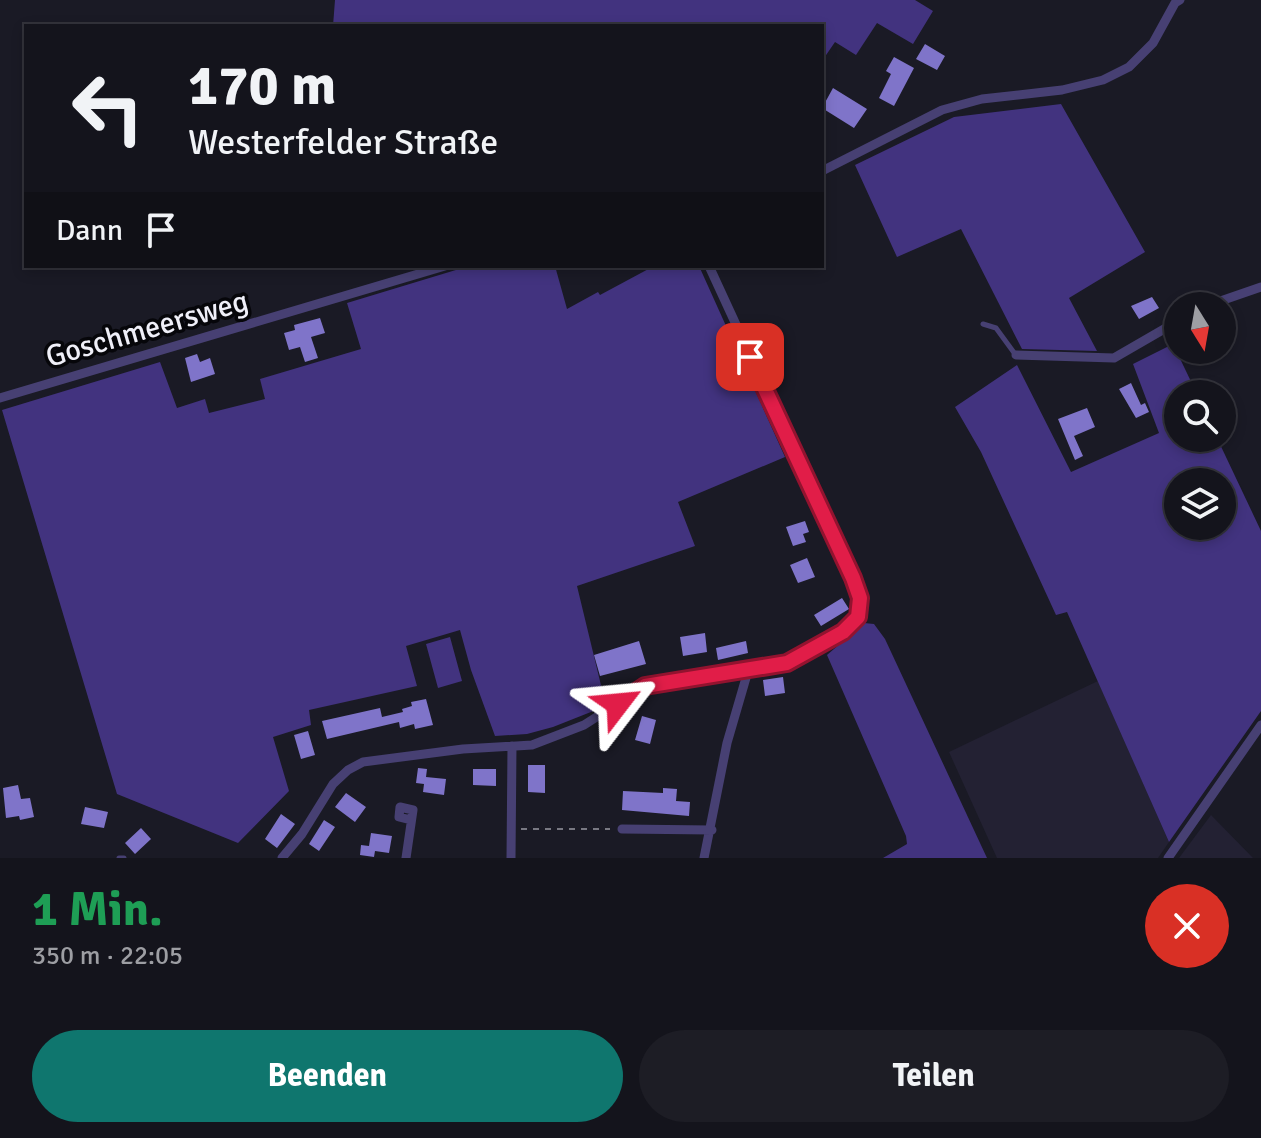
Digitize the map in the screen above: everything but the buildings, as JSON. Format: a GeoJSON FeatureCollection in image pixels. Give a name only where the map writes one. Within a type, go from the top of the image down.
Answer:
{"type":"FeatureCollection","features":[{"type":"Feature","properties":{"kind":"street"},"geometry":{"type":"LineString","coordinates":[[824,170],[942,110],[982,99],[1062,90],[1103,80],[1129,67],[1153,43],[1175,3],[1180,0]]}},
{"type":"Feature","properties":{"kind":"street","name":"Goschmeersweg"},"geometry":{"type":"LineString","coordinates":[[0,398],[438,268]]}},
{"type":"Feature","properties":{"kind":"street"},"geometry":{"type":"LineString","coordinates":[[282,858],[302,834],[333,784],[348,770],[363,762],[463,749],[532,745],[584,725],[645,686],[787,663],[843,632],[858,617],[860,598],[853,578],[710,268]]}},
{"type":"Feature","properties":{"kind":"street"},"geometry":{"type":"LineString","coordinates":[[1236,296],[1261,287]]}},
{"type":"Feature","properties":{"kind":"street"},"geometry":{"type":"LineString","coordinates":[[1016,355],[1114,358],[1164,329]]}},
{"type":"Feature","properties":{"kind":"street"},"geometry":{"type":"LineString","coordinates":[[704,858],[727,743],[748,671]]}},
{"type":"Feature","properties":{"kind":"street"},"geometry":{"type":"LineString","coordinates":[[1168,858],[1261,725]]}},
{"type":"Feature","properties":{"kind":"street"},"geometry":{"type":"LineString","coordinates":[[511,858],[512,746]]}},
{"type":"Feature","properties":{"kind":"street"},"geometry":{"type":"LineString","coordinates":[[406,858],[411,820]]}},
{"type":"Feature","properties":{"kind":"street"},"geometry":{"type":"LineString","coordinates":[[622,829],[712,830]]}},
{"type":"Feature","properties":{"kind":"lane"},"geometry":{"type":"LineString","coordinates":[[983,324],[996,328],[1016,355]]}},
{"type":"Feature","properties":{"kind":"path"},"geometry":{"type":"LineString","coordinates":[[512,828],[622,829]]}},
{"type":"Feature","properties":{"kind":"shaded area"},"geometry":{"type":"Polygon","coordinates":[[[335,0],[915,0],[933,11],[913,44],[877,23],[856,55],[835,42],[824,58],[824,24],[333,24],[335,0]]]}},
{"type":"Feature","properties":{"kind":"shaded area"},"geometry":{"type":"Polygon","coordinates":[[[1061,104],[1145,252],[1069,298],[1097,351],[1022,349],[961,229],[897,257],[855,165],[954,117],[1061,104]]]}},
{"type":"Feature","properties":{"kind":"shaded area"},"geometry":{"type":"Polygon","coordinates":[[[462,268],[556,268],[567,309],[650,268],[700,268],[785,457],[678,502],[695,546],[577,586],[606,706],[553,727],[527,734],[495,736],[460,630],[406,646],[417,686],[309,710],[311,725],[273,737],[289,791],[238,843],[117,794],[2,410],[160,362],[177,408],[205,399],[209,413],[265,399],[260,379],[361,349],[347,303],[462,268]]]}},
{"type":"Feature","properties":{"kind":"shaded area"},"geometry":{"type":"Polygon","coordinates":[[[1164,348],[1164,364],[1183,364],[1190,380],[1164,380],[1164,452],[1224,452],[1231,468],[1164,468],[1164,540],[1236,540],[1236,478],[1261,531],[1261,711],[1169,842],[1067,612],[1056,615],[981,452],[955,407],[1017,365],[1071,472],[1159,433],[1133,364],[1164,348]]]}},
{"type":"Feature","properties":{"kind":"shaded area"},"geometry":{"type":"Polygon","coordinates":[[[864,623],[874,624],[885,639],[987,858],[883,858],[907,844],[906,836],[827,655],[864,623]]]}},
{"type":"Feature","properties":{"kind":"shaded area"},"geometry":{"type":"Polygon","coordinates":[[[450,637],[462,681],[438,688],[426,644],[450,637]]]}},
{"type":"Feature","properties":{"kind":"shaded area"},"geometry":{"type":"Polygon","coordinates":[[[1098,681],[1169,842],[1158,858],[997,858],[949,752],[1098,681]]]}},
{"type":"Feature","properties":{"kind":"shaded area"},"geometry":{"type":"Polygon","coordinates":[[[1211,815],[1253,858],[1179,858],[1211,815]]]}},
{"type":"Feature","properties":{"kind":"route"},"geometry":{"type":"LineString","coordinates":[[618,704],[645,686],[787,663],[843,632],[858,617],[860,598],[853,578],[750,357]]}}]}
